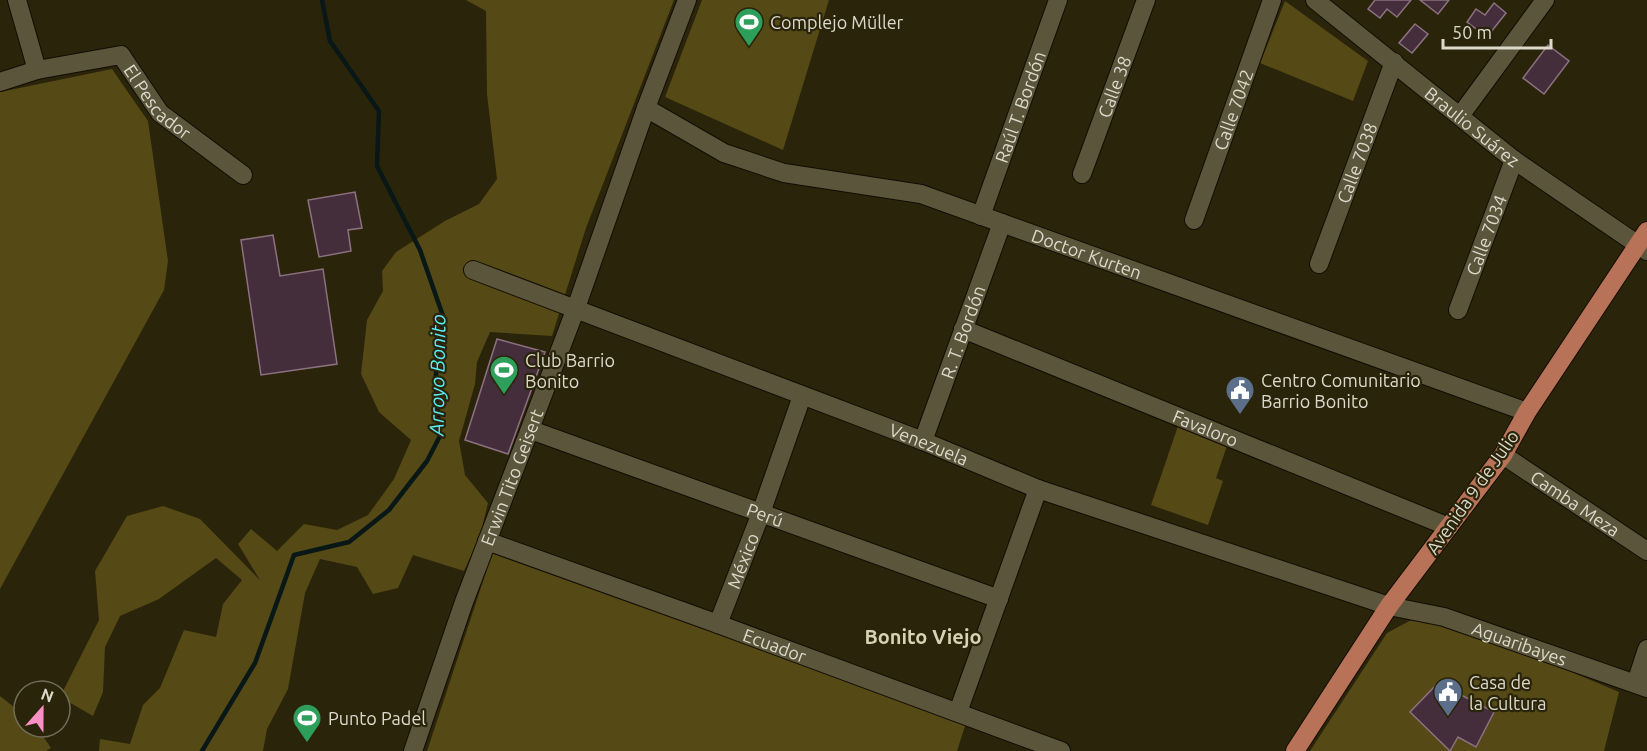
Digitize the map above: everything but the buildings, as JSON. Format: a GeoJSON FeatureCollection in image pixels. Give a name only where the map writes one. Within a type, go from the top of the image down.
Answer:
{"type":"FeatureCollection","features":[{"type":"Feature","properties":{"kind":"main road","name":"Avenida 9 de Julio"},"geometry":{"type":"LineString","coordinates":[[1295,751],[1389,606],[1503,455],[1527,412],[1644,242]]}},
{"type":"Feature","properties":{"kind":"street"},"geometry":{"type":"LineString","coordinates":[[17,0],[37,70]]}},
{"type":"Feature","properties":{"kind":"street","name":"Erwin Tito Geisert"},"geometry":{"type":"LineString","coordinates":[[413,751],[487,541],[576,309],[646,108],[687,0]]}},
{"type":"Feature","properties":{"kind":"street","name":"Raúl T. Bordón"},"geometry":{"type":"LineString","coordinates":[[981,216],[1058,0]]}},
{"type":"Feature","properties":{"kind":"street","name":"Calle 38"},"geometry":{"type":"LineString","coordinates":[[1082,174],[1146,0]]}},
{"type":"Feature","properties":{"kind":"street","name":"Calle 7042"},"geometry":{"type":"LineString","coordinates":[[1194,220],[1272,0]]}},
{"type":"Feature","properties":{"kind":"street","name":"Braulio Suárez"},"geometry":{"type":"LineString","coordinates":[[1315,0],[1336,6],[1394,62],[1514,160],[1644,242]]}},
{"type":"Feature","properties":{"kind":"street"},"geometry":{"type":"LineString","coordinates":[[1460,116],[1545,0]]}},
{"type":"Feature","properties":{"kind":"street","name":"El Pescador"},"geometry":{"type":"LineString","coordinates":[[0,82],[37,70],[121,55],[160,113],[243,175]]}},
{"type":"Feature","properties":{"kind":"street","name":"Calle 7038"},"geometry":{"type":"LineString","coordinates":[[1319,264],[1394,62]]}},
{"type":"Feature","properties":{"kind":"street","name":"Doctor Kurten"},"geometry":{"type":"LineString","coordinates":[[646,108],[724,153],[784,173],[921,194],[1527,412]]}},
{"type":"Feature","properties":{"kind":"street","name":"Calle 7034"},"geometry":{"type":"LineString","coordinates":[[1458,310],[1514,160]]}},
{"type":"Feature","properties":{"kind":"street","name":"R. T. Bordón"},"geometry":{"type":"LineString","coordinates":[[922,441],[1002,223]]}},
{"type":"Feature","properties":{"kind":"street","name":"Venezuela"},"geometry":{"type":"LineString","coordinates":[[473,270],[922,441],[1038,489],[1389,606]]}},
{"type":"Feature","properties":{"kind":"street","name":"Favaloro"},"geometry":{"type":"LineString","coordinates":[[963,329],[1449,527]]}},
{"type":"Feature","properties":{"kind":"street","name":"México"},"geometry":{"type":"LineString","coordinates":[[718,624],[761,513],[802,396]]}},
{"type":"Feature","properties":{"kind":"street","name":"Perú"},"geometry":{"type":"LineString","coordinates":[[531,430],[999,599]]}},
{"type":"Feature","properties":{"kind":"street","name":"Camba Meza"},"geometry":{"type":"LineString","coordinates":[[1503,455],[1647,551]]}},
{"type":"Feature","properties":{"kind":"street"},"geometry":{"type":"LineString","coordinates":[[958,712],[1038,489]]}},
{"type":"Feature","properties":{"kind":"street","name":"Ecuador"},"geometry":{"type":"LineString","coordinates":[[487,541],[1061,751]]}},
{"type":"Feature","properties":{"kind":"street","name":"Aguaribayes"},"geometry":{"type":"LineString","coordinates":[[1389,606],[1444,617],[1641,685]]}},
{"type":"Feature","properties":{"kind":"street"},"geometry":{"type":"LineString","coordinates":[[1641,685],[1647,649]]}},
{"type":"Feature","properties":{"kind":"shaded area"},"geometry":{"type":"Polygon","coordinates":[[[466,0],[674,0],[586,228],[552,336],[490,332],[477,362],[475,384],[459,441],[465,475],[488,503],[480,536],[464,571],[413,555],[398,588],[373,594],[357,567],[320,559],[305,593],[288,689],[267,729],[263,751],[99,751],[100,739],[130,744],[143,705],[160,688],[184,630],[216,637],[223,604],[242,580],[216,558],[159,599],[120,616],[105,647],[103,692],[93,716],[72,704],[72,679],[69,679],[99,620],[95,571],[127,516],[163,506],[200,519],[260,580],[238,544],[251,529],[277,551],[304,524],[337,530],[368,515],[394,479],[411,440],[379,412],[361,374],[367,320],[383,291],[382,271],[396,252],[445,221],[479,204],[497,179],[487,94],[486,11],[466,0]]]}},
{"type":"Feature","properties":{"kind":"shaded area","name":"Complejo Müller"},"geometry":{"type":"Polygon","coordinates":[[[702,0],[829,0],[783,150],[665,97],[702,0]]]}},
{"type":"Feature","properties":{"kind":"shaded area"},"geometry":{"type":"Polygon","coordinates":[[[1285,1],[1368,61],[1353,101],[1260,63],[1285,1]]]}},
{"type":"Feature","properties":{"kind":"shaded area"},"geometry":{"type":"Polygon","coordinates":[[[112,69],[148,121],[168,261],[164,290],[0,589],[0,92],[112,69]]]}},
{"type":"Feature","properties":{"kind":"shaded area"},"geometry":{"type":"Polygon","coordinates":[[[1178,426],[1228,443],[1216,478],[1223,481],[1208,525],[1151,505],[1178,426]]]}},
{"type":"Feature","properties":{"kind":"shaded area"},"geometry":{"type":"Polygon","coordinates":[[[493,551],[966,723],[957,751],[427,751],[493,551]]]}},
{"type":"Feature","properties":{"kind":"shaded area"},"geometry":{"type":"Polygon","coordinates":[[[1415,618],[1505,644],[1619,692],[1604,751],[1310,751],[1387,633],[1415,618]]]}},
{"type":"Feature","properties":{"kind":"shaded area"},"geometry":{"type":"Polygon","coordinates":[[[0,696],[12,706],[12,739],[45,739],[51,748],[46,751],[0,751],[0,696]]]}},
{"type":"Feature","properties":{"kind":"waterway","name":"Arroyo Bonito"},"geometry":{"type":"LineString","coordinates":[[202,751],[255,663],[294,555],[349,542],[389,510],[427,461],[440,436],[435,382],[443,316],[420,250],[377,166],[379,111],[330,41],[322,0]]}},
{"type":"Feature","properties":{"kind":"place","name":"Complejo Müller"},"geometry":{"type":"Point","coordinates":[749,48]}},
{"type":"Feature","properties":{"kind":"place","name":"Club Barrio Bonito"},"geometry":{"type":"Point","coordinates":[504,396]}},
{"type":"Feature","properties":{"kind":"place","name":"Centro Comunitario Barrio Bonito"},"geometry":{"type":"Point","coordinates":[1240,416]}},
{"type":"Feature","properties":{"kind":"place","name":"Casa de la Cultura"},"geometry":{"type":"Point","coordinates":[1448,718]}},
{"type":"Feature","properties":{"kind":"place","name":"Punto Padel"},"geometry":{"type":"Point","coordinates":[307,744]}},
{"type":"Feature","properties":{"kind":"district","name":"Bonito Viejo"},"geometry":{"type":"Point","coordinates":[923,636]}}]}
